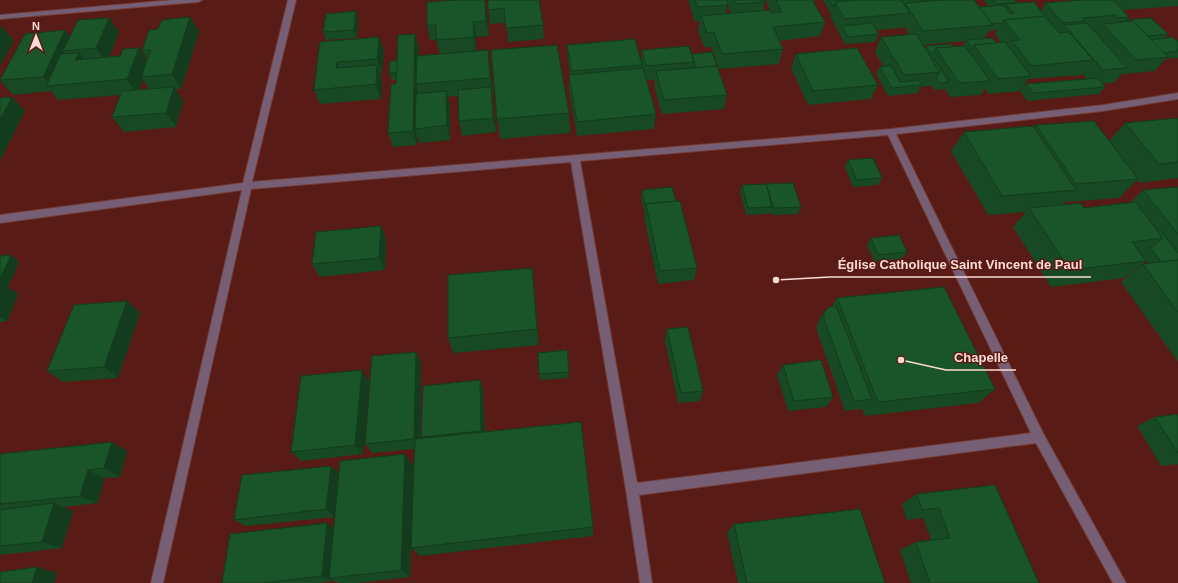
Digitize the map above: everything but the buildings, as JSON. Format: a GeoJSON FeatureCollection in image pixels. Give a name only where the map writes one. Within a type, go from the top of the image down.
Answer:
{"type":"FeatureCollection","features":[{"type":"Feature","properties":{"kind":"street"},"geometry":{"type":"LineString","coordinates":[[0,17],[198,0]]}},
{"type":"Feature","properties":{"kind":"street"},"geometry":{"type":"LineString","coordinates":[[157,583],[247,186],[292,0]]}},
{"type":"Feature","properties":{"kind":"street"},"geometry":{"type":"LineString","coordinates":[[0,219],[247,186],[891,132],[1103,108],[1178,96]]}},
{"type":"Feature","properties":{"kind":"street"},"geometry":{"type":"LineString","coordinates":[[891,132],[1039,437],[1120,583]]}},
{"type":"Feature","properties":{"kind":"street"},"geometry":{"type":"LineString","coordinates":[[575,159],[632,490],[646,583]]}},
{"type":"Feature","properties":{"kind":"street"},"geometry":{"type":"LineString","coordinates":[[632,490],[1039,437]]}},
{"type":"Feature","properties":{"kind":"place","name":"Église Catholique Saint Vincent de Paul"},"geometry":{"type":"Point","coordinates":[776,280]}},
{"type":"Feature","properties":{"kind":"place","name":"Chapelle"},"geometry":{"type":"Point","coordinates":[901,360]}}]}
